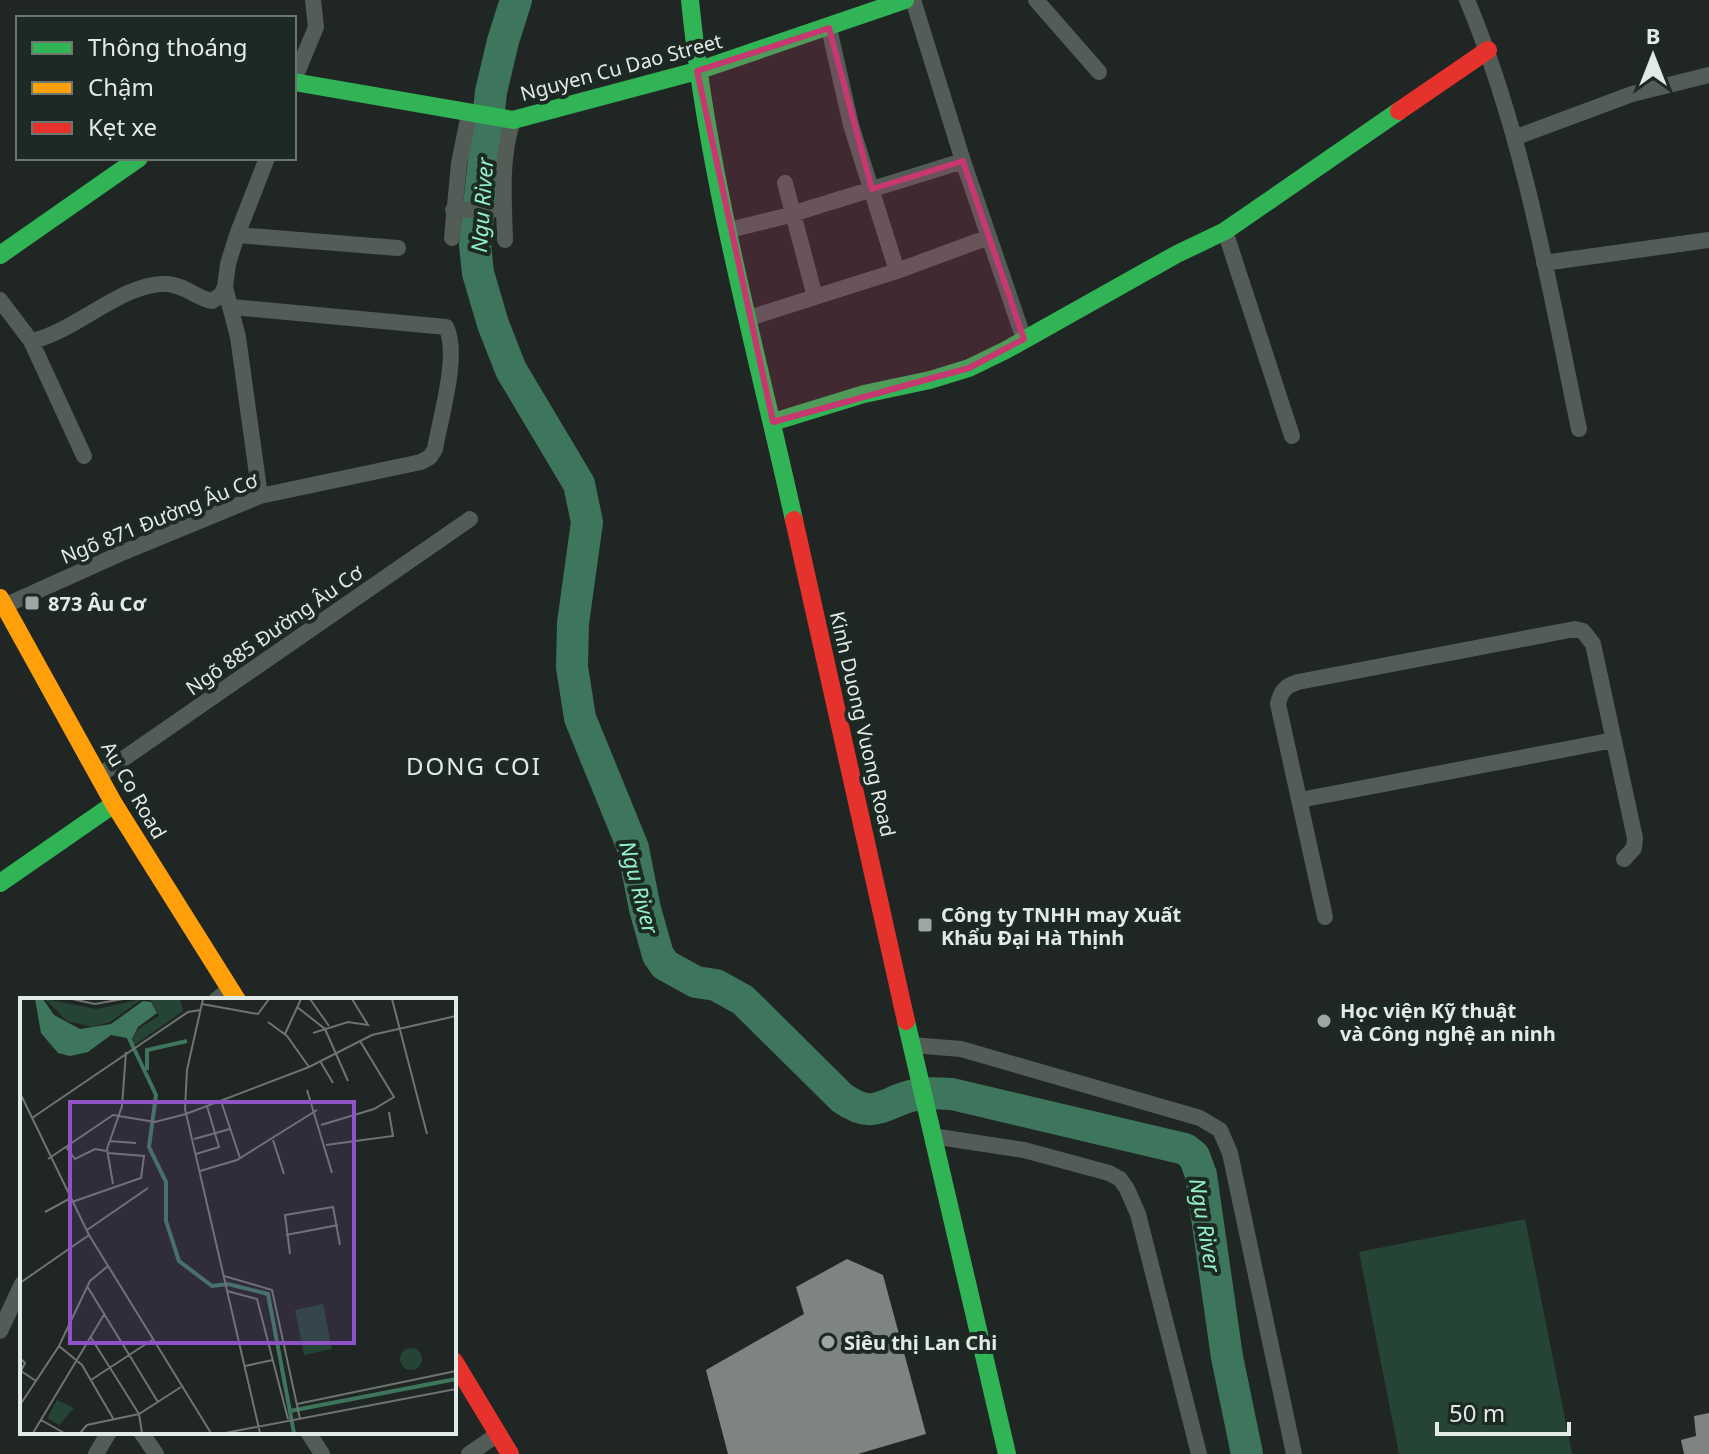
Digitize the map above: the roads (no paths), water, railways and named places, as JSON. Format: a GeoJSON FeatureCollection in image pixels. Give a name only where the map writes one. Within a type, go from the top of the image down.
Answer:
{"type":"FeatureCollection","features":[{"type":"Feature","properties":{"kind":"main road","name":"Kinh Duong Vuong Road"},"geometry":{"type":"LineString","coordinates":[[690,0],[697,71],[729,230],[931,1133],[1007,1454]]}},
{"type":"Feature","properties":{"kind":"main road","name":"Nguyen Cu Dao Street"},"geometry":{"type":"LineString","coordinates":[[296,81],[513,120],[697,71],[905,0]]}},
{"type":"Feature","properties":{"kind":"main road"},"geometry":{"type":"LineString","coordinates":[[773,422],[864,394],[969,368],[1225,231],[1488,50]]}},
{"type":"Feature","properties":{"kind":"main road"},"geometry":{"type":"LineString","coordinates":[[0,255],[136,160]]}},
{"type":"Feature","properties":{"kind":"main road","name":"Au Co Road"},"geometry":{"type":"LineString","coordinates":[[2,602],[114,804],[228,996]]}},
{"type":"Feature","properties":{"kind":"main road"},"geometry":{"type":"LineString","coordinates":[[0,883],[114,804]]}},
{"type":"Feature","properties":{"kind":"main road"},"geometry":{"type":"LineString","coordinates":[[456,1364],[510,1454]]}},
{"type":"Feature","properties":{"kind":"street"},"geometry":{"type":"LineString","coordinates":[[296,76],[316,27],[313,0]]}},
{"type":"Feature","properties":{"kind":"street"},"geometry":{"type":"LineString","coordinates":[[913,0],[963,161],[1024,339]]}},
{"type":"Feature","properties":{"kind":"street"},"geometry":{"type":"LineString","coordinates":[[1036,0],[1099,72]]}},
{"type":"Feature","properties":{"kind":"street"},"geometry":{"type":"LineString","coordinates":[[1467,0],[1488,50],[1514,138],[1579,429]]}},
{"type":"Feature","properties":{"kind":"street"},"geometry":{"type":"LineString","coordinates":[[829,28],[851,125],[897,271]]}},
{"type":"Feature","properties":{"kind":"street"},"geometry":{"type":"LineString","coordinates":[[1514,138],[1632,94],[1709,75]]}},
{"type":"Feature","properties":{"kind":"street"},"geometry":{"type":"LineString","coordinates":[[452,238],[459,163],[469,114]]}},
{"type":"Feature","properties":{"kind":"street"},"geometry":{"type":"LineString","coordinates":[[505,240],[506,140],[513,120]]}},
{"type":"Feature","properties":{"kind":"street"},"geometry":{"type":"LineString","coordinates":[[31,341],[77,322],[137,289],[154,284],[184,286],[202,299],[212,301],[221,295],[237,235],[266,160]]}},
{"type":"Feature","properties":{"kind":"street"},"geometry":{"type":"LineString","coordinates":[[729,230],[793,214],[963,161]]}},
{"type":"Feature","properties":{"kind":"street"},"geometry":{"type":"LineString","coordinates":[[785,183],[815,297]]}},
{"type":"Feature","properties":{"kind":"street"},"geometry":{"type":"LineString","coordinates":[[454,210],[504,209]]}},
{"type":"Feature","properties":{"kind":"street"},"geometry":{"type":"LineString","coordinates":[[1225,231],[1292,436]]}},
{"type":"Feature","properties":{"kind":"street"},"geometry":{"type":"LineString","coordinates":[[237,235],[398,248]]}},
{"type":"Feature","properties":{"kind":"street"},"geometry":{"type":"LineString","coordinates":[[749,318],[897,271],[989,237]]}},
{"type":"Feature","properties":{"kind":"street"},"geometry":{"type":"LineString","coordinates":[[1544,263],[1709,240]]}},
{"type":"Feature","properties":{"kind":"street"},"geometry":{"type":"LineString","coordinates":[[225,287],[232,307],[260,496]]}},
{"type":"Feature","properties":{"kind":"street"},"geometry":{"type":"LineString","coordinates":[[0,300],[31,341],[84,456]]}},
{"type":"Feature","properties":{"kind":"street","name":"Ngõ 871 Đường Âu Cơ"},"geometry":{"type":"LineString","coordinates":[[2,602],[260,496],[421,462],[430,457],[435,449],[449,368],[451,337],[446,327],[232,307]]}},
{"type":"Feature","properties":{"kind":"street","name":"Ngõ 885 Đường Âu Cơ"},"geometry":{"type":"LineString","coordinates":[[100,775],[470,519]]}},
{"type":"Feature","properties":{"kind":"street"},"geometry":{"type":"LineString","coordinates":[[1325,917],[1278,704],[1280,693],[1288,685],[1575,629],[1583,631],[1593,644],[1635,838],[1634,848],[1624,859]]}},
{"type":"Feature","properties":{"kind":"street"},"geometry":{"type":"LineString","coordinates":[[1300,800],[1614,740]]}},
{"type":"Feature","properties":{"kind":"street"},"geometry":{"type":"LineString","coordinates":[[913,1051],[961,1049],[1200,1118],[1220,1130],[1230,1153],[1294,1454]]}},
{"type":"Feature","properties":{"kind":"street"},"geometry":{"type":"LineString","coordinates":[[931,1133],[1024,1150],[1109,1173],[1120,1179],[1138,1214],[1150,1253],[1199,1454]]}},
{"type":"Feature","properties":{"kind":"street"},"geometry":{"type":"LineString","coordinates":[[0,1331],[20,1288]]}},
{"type":"Feature","properties":{"kind":"street"},"geometry":{"type":"LineString","coordinates":[[96,1454],[108,1434]]}},
{"type":"Feature","properties":{"kind":"street"},"geometry":{"type":"LineString","coordinates":[[142,1434],[156,1454]]}},
{"type":"Feature","properties":{"kind":"street"},"geometry":{"type":"LineString","coordinates":[[309,1434],[322,1454]]}},
{"type":"Feature","properties":{"kind":"street"},"geometry":{"type":"LineString","coordinates":[[469,1454],[498,1434]]}},
{"type":"Feature","properties":{"kind":"waterway","name":"Ngu River"},"geometry":{"type":"LineString","coordinates":[[516,0],[491,92],[475,245],[478,273],[511,370],[579,484],[587,522],[573,623],[572,667],[580,718],[633,848],[658,955],[665,965],[696,982],[716,985],[743,1000],[842,1098],[860,1108],[874,1109],[919,1094],[952,1094],[1185,1149],[1194,1156],[1201,1175],[1227,1357],[1247,1454]]}},
{"type":"Feature","properties":{"kind":"place","name":"873 Âu Cơ"},"geometry":{"type":"Point","coordinates":[32,603]}},
{"type":"Feature","properties":{"kind":"place","name":"Công ty TNHH may Xuất Khẩu Đại Hà Thịnh"},"geometry":{"type":"Point","coordinates":[925,925]}},
{"type":"Feature","properties":{"kind":"place","name":"Học viện Kỹ thuật và Công nghệ an ninh"},"geometry":{"type":"Point","coordinates":[1324,1021]}},
{"type":"Feature","properties":{"kind":"place","name":"Siêu thị Lan Chi"},"geometry":{"type":"Point","coordinates":[828,1342]}},
{"type":"Feature","properties":{"kind":"district","name":"DONG COI"},"geometry":{"type":"Point","coordinates":[474,765]}}]}
